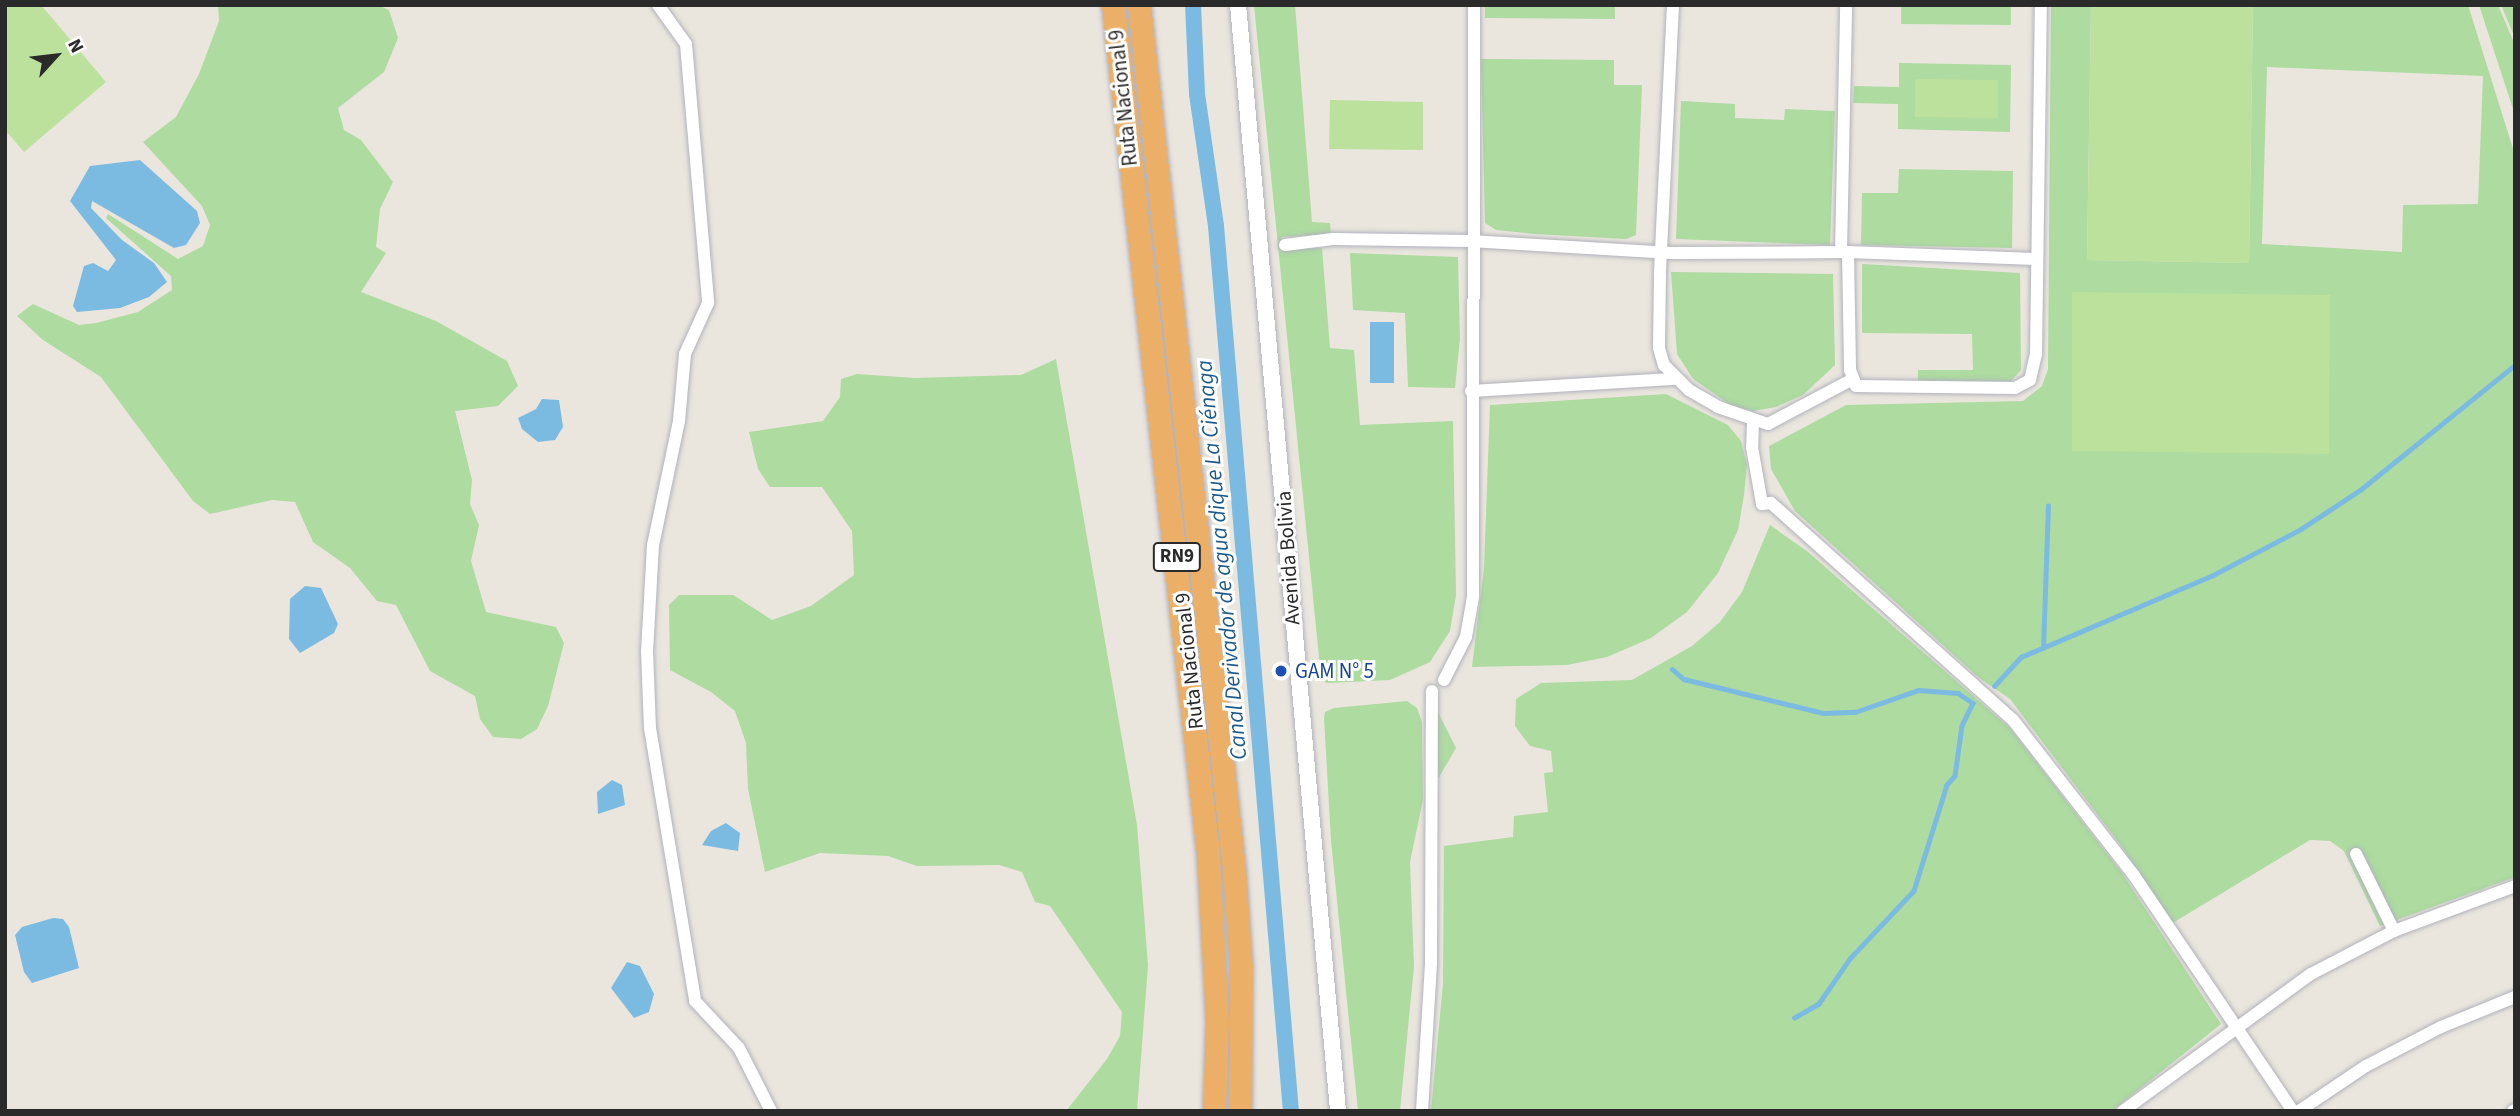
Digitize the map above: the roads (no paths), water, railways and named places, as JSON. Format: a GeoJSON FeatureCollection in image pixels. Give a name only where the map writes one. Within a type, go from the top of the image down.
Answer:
{"type":"FeatureCollection","features":[{"type":"Feature","properties":{"kind":"highway","name":"Ruta Nacional 9"},"geometry":{"type":"LineString","coordinates":[[1113,5],[1208,855],[1217,1022],[1214,1111]]}},
{"type":"Feature","properties":{"kind":"highway","name":"Ruta Nacional 9"},"geometry":{"type":"LineString","coordinates":[[1139,5],[1234,869],[1241,981],[1240,1111]]}},
{"type":"Feature","properties":{"kind":"street"},"geometry":{"type":"LineString","coordinates":[[658,5],[686,44],[708,303],[685,354],[679,421],[653,545],[647,651],[650,728],[695,1001],[739,1048],[771,1111]]}},
{"type":"Feature","properties":{"kind":"street","name":"Avenida Bolivia"},"geometry":{"type":"LineString","coordinates":[[1238,5],[1338,1111]]}},
{"type":"Feature","properties":{"kind":"street"},"geometry":{"type":"LineString","coordinates":[[1444,680],[1466,637],[1473,597],[1471,241],[1474,5]]}},
{"type":"Feature","properties":{"kind":"street"},"geometry":{"type":"LineString","coordinates":[[1673,5],[1661,253],[1659,348],[1664,365],[1676,379],[1718,407],[1753,423],[1768,424],[1794,413],[1852,380]]}},
{"type":"Feature","properties":{"kind":"street"},"geometry":{"type":"LineString","coordinates":[[1846,5],[1845,252],[1852,380]]}},
{"type":"Feature","properties":{"kind":"street"},"geometry":{"type":"LineString","coordinates":[[1852,380],[1864,388],[2015,388],[2030,380],[2035,362],[2041,5]]}},
{"type":"Feature","properties":{"kind":"street"},"geometry":{"type":"LineString","coordinates":[[1285,245],[1333,239],[1471,241],[1661,253],[1845,252],[2036,259]]}},
{"type":"Feature","properties":{"kind":"street"},"geometry":{"type":"LineString","coordinates":[[1471,391],[1676,379]]}},
{"type":"Feature","properties":{"kind":"street"},"geometry":{"type":"LineString","coordinates":[[1753,423],[1752,447],[1762,503],[1771,503],[2013,720],[2133,874],[2293,1111]]}},
{"type":"Feature","properties":{"kind":"street"},"geometry":{"type":"LineString","coordinates":[[1422,1111],[1431,962],[1432,691]]}},
{"type":"Feature","properties":{"kind":"street"},"geometry":{"type":"LineString","coordinates":[[2356,854],[2395,931]]}},
{"type":"Feature","properties":{"kind":"street"},"geometry":{"type":"LineString","coordinates":[[2123,1111],[2236,1026],[2311,974],[2395,931],[2515,886]]}},
{"type":"Feature","properties":{"kind":"street"},"geometry":{"type":"LineString","coordinates":[[2299,1111],[2387,1055],[2441,1027],[2515,997]]}},
{"type":"Feature","properties":{"kind":"water"},"geometry":{"type":"Polygon","coordinates":[[[140,160],[197,211],[200,223],[186,245],[174,248],[92,201],[91,208],[122,240],[154,263],[167,282],[149,297],[120,308],[77,312],[73,306],[84,266],[93,263],[108,271],[116,260],[70,201],[90,166],[140,160]]]}},
{"type":"Feature","properties":{"kind":"water"},"geometry":{"type":"Polygon","coordinates":[[[1370,322],[1394,322],[1394,383],[1370,383],[1370,322]]]}},
{"type":"Feature","properties":{"kind":"water"},"geometry":{"type":"Polygon","coordinates":[[[542,399],[559,400],[563,427],[555,440],[538,442],[522,429],[518,418],[536,409],[542,399]]]}},
{"type":"Feature","properties":{"kind":"water"},"geometry":{"type":"Polygon","coordinates":[[[305,586],[321,588],[338,624],[334,633],[300,653],[289,639],[290,599],[305,586]]]}},
{"type":"Feature","properties":{"kind":"water"},"geometry":{"type":"Polygon","coordinates":[[[612,780],[622,785],[625,805],[598,814],[597,792],[612,780]]]}},
{"type":"Feature","properties":{"kind":"water"},"geometry":{"type":"Polygon","coordinates":[[[726,823],[740,833],[738,851],[702,845],[711,831],[726,823]]]}},
{"type":"Feature","properties":{"kind":"water"},"geometry":{"type":"Polygon","coordinates":[[[53,918],[63,919],[69,927],[79,968],[32,983],[24,972],[15,935],[22,927],[53,918]]]}},
{"type":"Feature","properties":{"kind":"water"},"geometry":{"type":"Polygon","coordinates":[[[627,962],[640,966],[654,994],[649,1012],[634,1018],[611,988],[627,962]]]}},
{"type":"Feature","properties":{"kind":"waterway","name":"Canal Derivador de agua dique La Ciénaga"},"geometry":{"type":"LineString","coordinates":[[1193,5],[1197,94],[1216,226],[1291,1111]]}},
{"type":"Feature","properties":{"kind":"waterway"},"geometry":{"type":"LineString","coordinates":[[1994,686],[2021,657],[2213,575],[2301,529],[2360,490],[2515,365]]}},
{"type":"Feature","properties":{"kind":"waterway"},"geometry":{"type":"LineString","coordinates":[[2043,648],[2048,506]]}},
{"type":"Feature","properties":{"kind":"waterway"},"geometry":{"type":"LineString","coordinates":[[1672,669],[1684,679],[1823,713],[1855,712],[1918,690],[1958,693],[1973,703],[1962,726],[1955,776],[1947,785],[1914,891],[1850,959],[1819,1004],[1795,1018]]}},
{"type":"Feature","properties":{"kind":"place","name":"GAM N° 5"},"geometry":{"type":"Point","coordinates":[1281,671]}}]}
